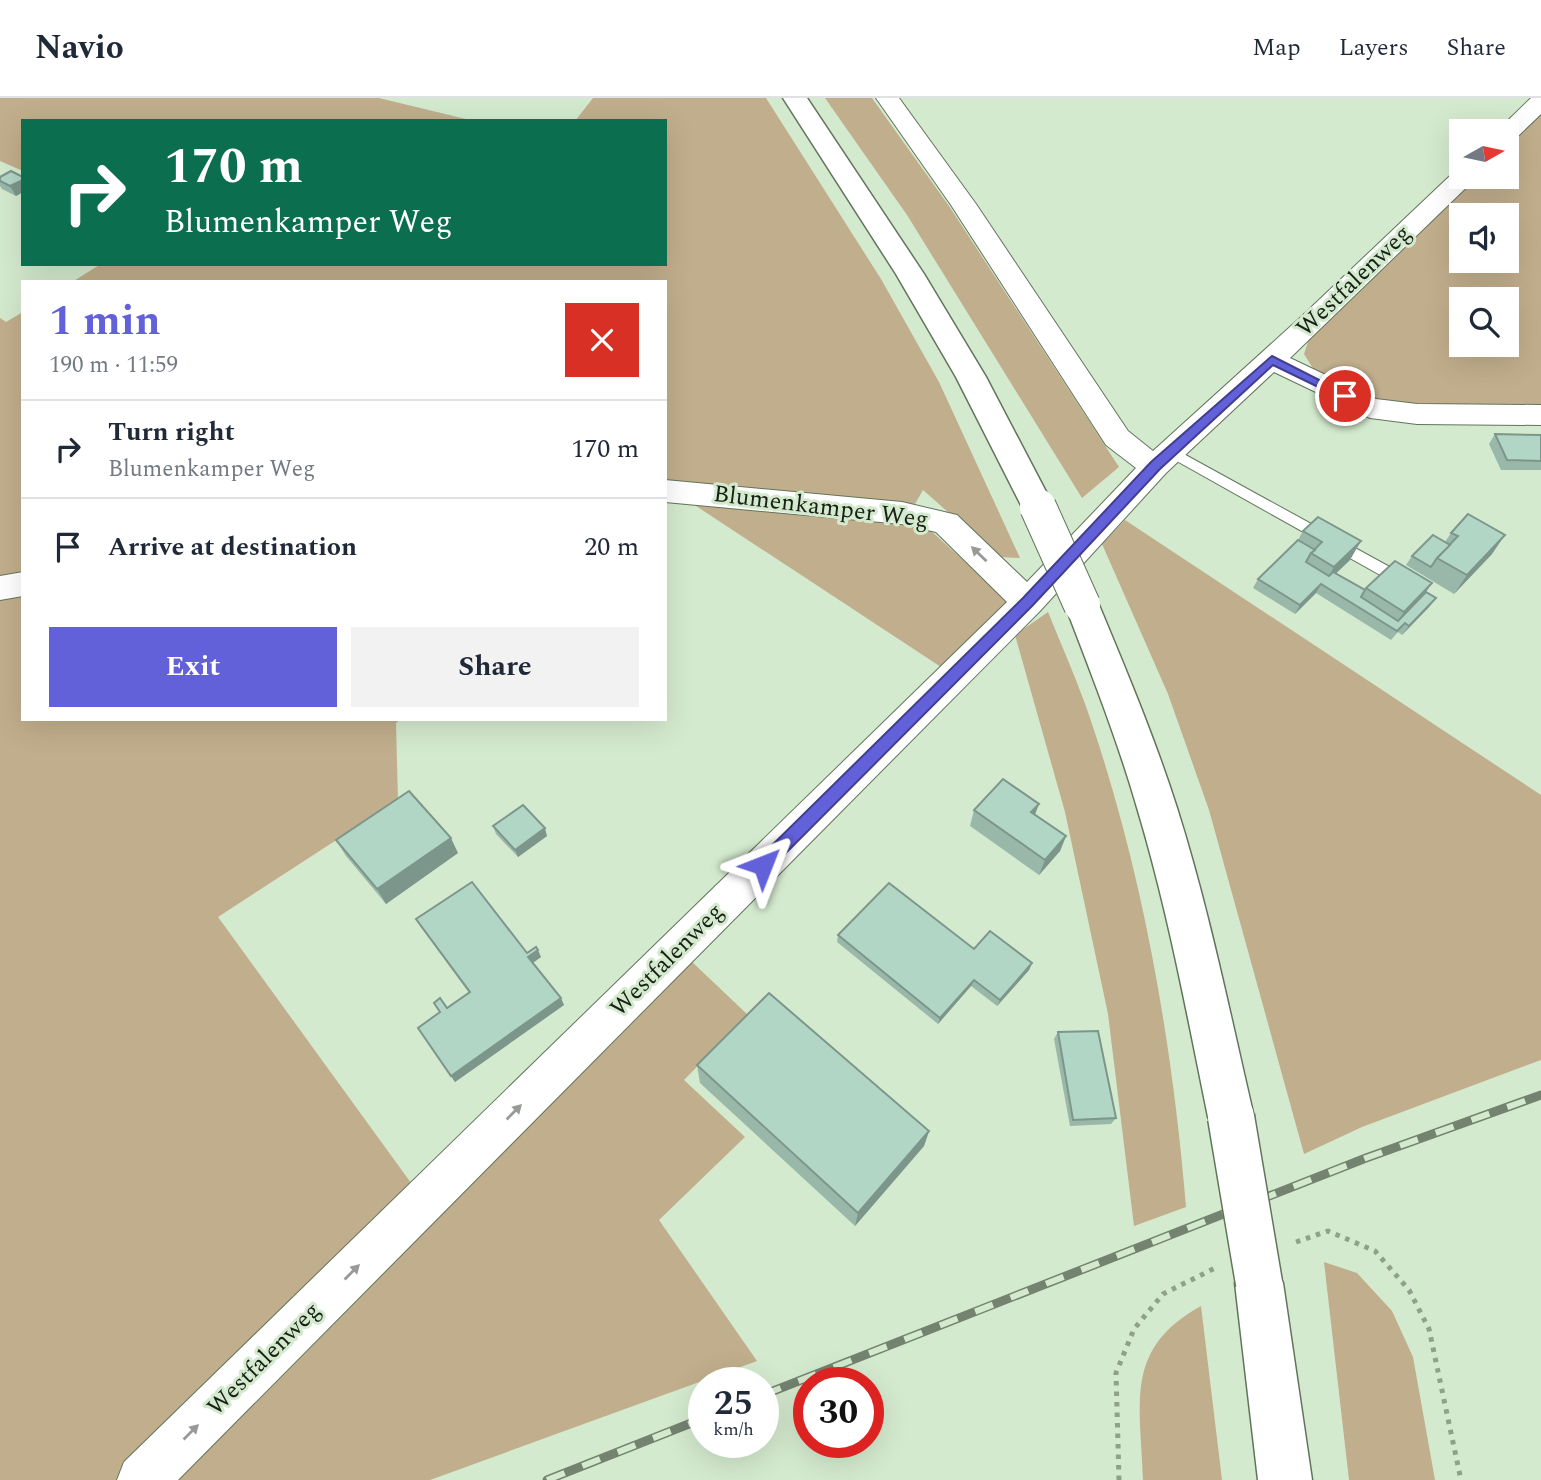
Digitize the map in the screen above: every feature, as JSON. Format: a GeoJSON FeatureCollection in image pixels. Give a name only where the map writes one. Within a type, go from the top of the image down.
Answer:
{"type":"FeatureCollection","features":[{"type":"Feature","properties":{"kind":"main road"},"geometry":{"type":"LineString","coordinates":[[795,98],[917,286],[971,377],[1038,507],[1082,605],[1118,696],[1157,810],[1195,951],[1231,1117],[1259,1283],[1285,1480]]}},
{"type":"Feature","properties":{"kind":"street"},"geometry":{"type":"LineString","coordinates":[[887,98],[963,204],[1117,438],[1128,449],[1163,459]]}},
{"type":"Feature","properties":{"kind":"street"},"geometry":{"type":"LineString","coordinates":[[1519,122],[1541,101]]}},
{"type":"Feature","properties":{"kind":"street","name":"Westfalenweg"},"geometry":{"type":"LineString","coordinates":[[142,1480],[1028,602],[1163,459],[1272,360],[1450,189]]}},
{"type":"Feature","properties":{"kind":"street"},"geometry":{"type":"LineString","coordinates":[[1272,360],[1370,408],[1417,414],[1541,415]]}},
{"type":"Feature","properties":{"kind":"street","name":"Blumenkamper Weg"},"geometry":{"type":"LineString","coordinates":[[667,491],[902,513],[946,523],[1028,602]]}},
{"type":"Feature","properties":{"kind":"street"},"geometry":{"type":"LineString","coordinates":[[0,588],[21,584]]}},
{"type":"Feature","properties":{"kind":"lane"},"geometry":{"type":"LineString","coordinates":[[1163,459],[1420,590]]}},
{"type":"Feature","properties":{"kind":"shaded area"},"geometry":{"type":"Polygon","coordinates":[[[0,98],[379,98],[466,119],[21,119],[21,170],[0,161],[0,98]]]}},
{"type":"Feature","properties":{"kind":"shaded area"},"geometry":{"type":"Polygon","coordinates":[[[593,98],[766,98],[881,279],[939,382],[1020,558],[999,557],[923,490],[915,504],[667,483],[667,280],[75,280],[98,266],[667,266],[667,119],[577,119],[593,98]]]}},
{"type":"Feature","properties":{"kind":"shaded area"},"geometry":{"type":"Polygon","coordinates":[[[825,98],[872,98],[949,206],[1119,467],[1082,498],[907,215],[825,98]]]}},
{"type":"Feature","properties":{"kind":"shaded area"},"geometry":{"type":"Polygon","coordinates":[[[1541,112],[1541,405],[1381,404],[1314,370],[1304,354],[1309,339],[1463,189],[1519,189],[1519,134],[1541,112]]]}},
{"type":"Feature","properties":{"kind":"shaded area"},"geometry":{"type":"Polygon","coordinates":[[[21,313],[21,573],[0,578],[0,318],[6,322],[21,313]]]}},
{"type":"Feature","properties":{"kind":"shaded area"},"geometry":{"type":"Polygon","coordinates":[[[690,502],[894,519],[929,529],[1009,602],[941,667],[690,502]]]}},
{"type":"Feature","properties":{"kind":"shaded area"},"geometry":{"type":"Polygon","coordinates":[[[1125,520],[1541,795],[1541,1060],[1362,1127],[1304,1154],[1209,810],[1168,694],[1102,544],[1125,520]]]}},
{"type":"Feature","properties":{"kind":"shaded area"},"geometry":{"type":"Polygon","coordinates":[[[21,592],[21,721],[398,721],[396,723],[398,800],[218,917],[414,1187],[116,1480],[0,1480],[0,596],[21,592]]]}},
{"type":"Feature","properties":{"kind":"shaded area"},"geometry":{"type":"Polygon","coordinates":[[[1048,612],[1084,701],[1122,824],[1151,951],[1172,1079],[1186,1207],[1134,1226],[1108,1014],[1065,812],[1015,635],[1048,612]]]}},
{"type":"Feature","properties":{"kind":"shaded area"},"geometry":{"type":"Polygon","coordinates":[[[690,960],[748,1015],[684,1080],[745,1137],[659,1220],[757,1361],[741,1367],[688,1367],[688,1386],[430,1480],[173,1480],[690,960]]]}},
{"type":"Feature","properties":{"kind":"shaded area"},"geometry":{"type":"Polygon","coordinates":[[[1324,1262],[1357,1273],[1392,1311],[1413,1357],[1435,1480],[1349,1480],[1324,1262]]]}},
{"type":"Feature","properties":{"kind":"shaded area"},"geometry":{"type":"Polygon","coordinates":[[[1201,1306],[1222,1480],[1143,1480],[1140,1402],[1142,1380],[1148,1360],[1159,1340],[1176,1323],[1201,1306]]]}},
{"type":"Feature","properties":{"kind":"building"},"geometry":{"type":"Polygon","coordinates":[[[11,171],[21,176],[21,181],[10,186],[0,181],[0,177],[11,171]]]}},
{"type":"Feature","properties":{"kind":"building"},"geometry":{"type":"Polygon","coordinates":[[[1495,434],[1541,435],[1541,461],[1507,460],[1495,434]]]}},
{"type":"Feature","properties":{"kind":"building"},"geometry":{"type":"Polygon","coordinates":[[[1468,514],[1505,535],[1467,575],[1437,558],[1458,536],[1451,533],[1468,514]]]}},
{"type":"Feature","properties":{"kind":"building"},"geometry":{"type":"Polygon","coordinates":[[[1318,517],[1361,541],[1334,567],[1311,553],[1322,542],[1303,531],[1318,517]]]}},
{"type":"Feature","properties":{"kind":"building"},"geometry":{"type":"Polygon","coordinates":[[[1433,535],[1450,545],[1431,567],[1412,556],[1433,535]]]}},
{"type":"Feature","properties":{"kind":"building"},"geometry":{"type":"Polygon","coordinates":[[[1298,540],[1315,550],[1306,562],[1329,576],[1333,572],[1365,590],[1361,597],[1398,621],[1426,592],[1436,598],[1409,626],[1405,623],[1397,631],[1321,584],[1300,605],[1258,579],[1298,540]]]}},
{"type":"Feature","properties":{"kind":"building"},"geometry":{"type":"Polygon","coordinates":[[[1395,561],[1432,583],[1404,612],[1366,588],[1395,561]]]}},
{"type":"Feature","properties":{"kind":"building"},"geometry":{"type":"Polygon","coordinates":[[[1003,779],[1039,804],[1031,812],[1066,836],[1045,860],[974,810],[1003,779]]]}},
{"type":"Feature","properties":{"kind":"building"},"geometry":{"type":"Polygon","coordinates":[[[409,791],[451,838],[377,889],[336,840],[409,791]]]}},
{"type":"Feature","properties":{"kind":"building"},"geometry":{"type":"Polygon","coordinates":[[[523,805],[545,828],[515,850],[493,826],[523,805]]]}},
{"type":"Feature","properties":{"kind":"building"},"geometry":{"type":"Polygon","coordinates":[[[472,882],[527,953],[536,947],[538,950],[528,957],[561,998],[451,1076],[418,1028],[440,1012],[434,1003],[440,998],[447,1008],[470,992],[416,919],[472,882]]]}},
{"type":"Feature","properties":{"kind":"building"},"geometry":{"type":"Polygon","coordinates":[[[889,883],[974,949],[990,931],[1032,963],[1000,1000],[974,980],[940,1018],[838,935],[889,883]]]}},
{"type":"Feature","properties":{"kind":"building"},"geometry":{"type":"Polygon","coordinates":[[[769,993],[929,1131],[858,1213],[697,1065],[769,993]]]}},
{"type":"Feature","properties":{"kind":"building"},"geometry":{"type":"Polygon","coordinates":[[[1098,1031],[1116,1118],[1073,1120],[1058,1032],[1098,1031]]]}},
{"type":"Feature","properties":{"kind":"railway"},"geometry":{"type":"LineString","coordinates":[[779,1389],[1366,1158],[1541,1095]]}},
{"type":"Feature","properties":{"kind":"railway"},"geometry":{"type":"LineString","coordinates":[[547,1480],[688,1424]]}},
{"type":"Feature","properties":{"kind":"route"},"geometry":{"type":"LineString","coordinates":[[763,865],[1028,602],[1155,466],[1272,360],[1345,396]]}}]}
